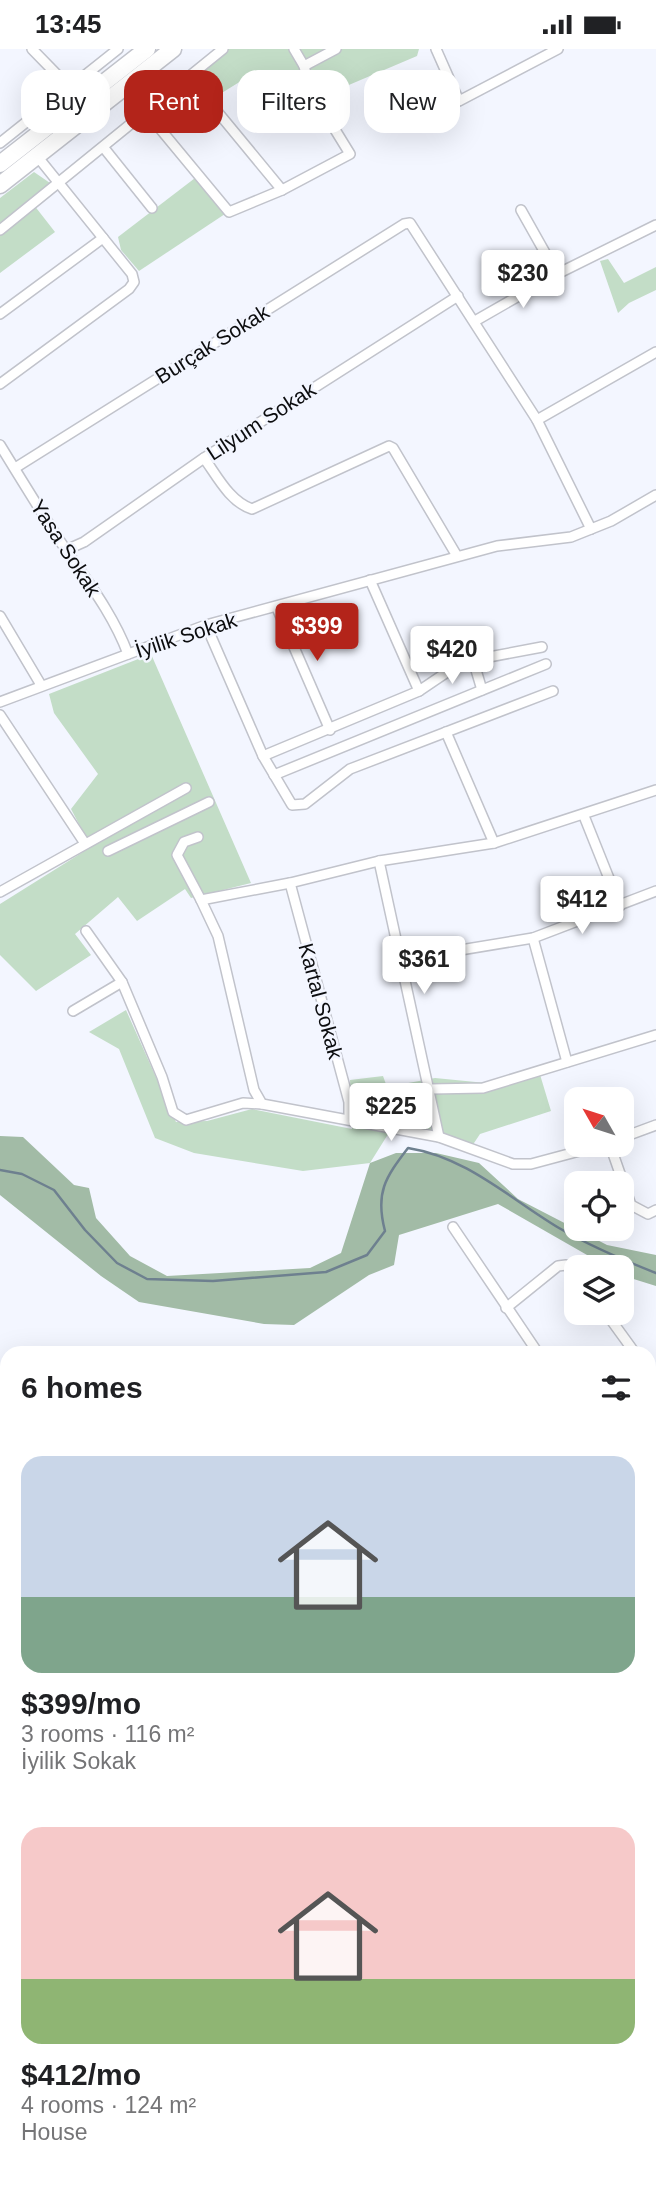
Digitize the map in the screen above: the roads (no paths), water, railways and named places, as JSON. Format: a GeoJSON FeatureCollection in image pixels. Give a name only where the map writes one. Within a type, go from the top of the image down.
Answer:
{"type":"FeatureCollection","features":[{"type":"Feature","properties":{"kind":"highway"},"geometry":{"type":"LineString","coordinates":[[0,164],[147,49]]}},
{"type":"Feature","properties":{"kind":"highway"},"geometry":{"type":"LineString","coordinates":[[0,185],[173,49]]}},
{"type":"Feature","properties":{"kind":"street"},"geometry":{"type":"LineString","coordinates":[[32,49],[52,70]]}},
{"type":"Feature","properties":{"kind":"street"},"geometry":{"type":"LineString","coordinates":[[92,70],[118,49]]}},
{"type":"Feature","properties":{"kind":"street"},"geometry":{"type":"LineString","coordinates":[[198,70],[223,49]]}},
{"type":"Feature","properties":{"kind":"street"},"geometry":{"type":"LineString","coordinates":[[164,133],[229,212],[282,190],[350,154],[310,89],[304,66],[294,49]]}},
{"type":"Feature","properties":{"kind":"street"},"geometry":{"type":"LineString","coordinates":[[304,66],[336,49]]}},
{"type":"Feature","properties":{"kind":"street"},"geometry":{"type":"LineString","coordinates":[[436,49],[459,101],[558,49]]}},
{"type":"Feature","properties":{"kind":"street"},"geometry":{"type":"LineString","coordinates":[[223,118],[282,190]]}},
{"type":"Feature","properties":{"kind":"street"},"geometry":{"type":"LineString","coordinates":[[0,143],[21,126]]}},
{"type":"Feature","properties":{"kind":"street"},"geometry":{"type":"LineString","coordinates":[[0,230],[124,132]]}},
{"type":"Feature","properties":{"kind":"street"},"geometry":{"type":"LineString","coordinates":[[104,148],[152,208]]}},
{"type":"Feature","properties":{"kind":"street"},"geometry":{"type":"LineString","coordinates":[[0,384],[130,289],[134,282],[132,274],[37,156]]}},
{"type":"Feature","properties":{"kind":"street"},"geometry":{"type":"LineString","coordinates":[[521,210],[557,274]]}},
{"type":"Feature","properties":{"kind":"street","name":"Burçak Sokak"},"geometry":{"type":"LineString","coordinates":[[15,468],[404,224],[410,223],[458,296]]}},
{"type":"Feature","properties":{"kind":"street"},"geometry":{"type":"LineString","coordinates":[[475,321],[557,274],[656,225]]}},
{"type":"Feature","properties":{"kind":"street"},"geometry":{"type":"LineString","coordinates":[[0,314],[103,238]]}},
{"type":"Feature","properties":{"kind":"street"},"geometry":{"type":"LineString","coordinates":[[458,296],[537,420],[591,529]]}},
{"type":"Feature","properties":{"kind":"street","name":"Lilyum Sokak"},"geometry":{"type":"LineString","coordinates":[[66,549],[84,542],[204,459],[458,296]]}},
{"type":"Feature","properties":{"kind":"street"},"geometry":{"type":"LineString","coordinates":[[537,420],[656,352]]}},
{"type":"Feature","properties":{"kind":"street","name":"Yasa Sokak"},"geometry":{"type":"LineString","coordinates":[[0,445],[98,595],[121,636],[128,655]]}},
{"type":"Feature","properties":{"kind":"street"},"geometry":{"type":"LineString","coordinates":[[204,459],[232,496],[242,506],[252,509],[389,446],[393,447],[457,556]]}},
{"type":"Feature","properties":{"kind":"street","name":"İyilik Sokak"},"geometry":{"type":"LineString","coordinates":[[0,702],[206,625],[277,608],[497,546],[571,537],[611,521],[656,495]]}},
{"type":"Feature","properties":{"kind":"street"},"geometry":{"type":"LineString","coordinates":[[370,580],[419,691]]}},
{"type":"Feature","properties":{"kind":"street"},"geometry":{"type":"LineString","coordinates":[[277,608],[330,730]]}},
{"type":"Feature","properties":{"kind":"street"},"geometry":{"type":"LineString","coordinates":[[0,616],[41,685]]}},
{"type":"Feature","properties":{"kind":"street"},"geometry":{"type":"LineString","coordinates":[[206,625],[263,756],[292,805],[305,804],[350,769],[553,691]]}},
{"type":"Feature","properties":{"kind":"street"},"geometry":{"type":"LineString","coordinates":[[263,756],[419,691],[456,666],[473,660],[542,647]]}},
{"type":"Feature","properties":{"kind":"street"},"geometry":{"type":"LineString","coordinates":[[473,660],[482,689]]}},
{"type":"Feature","properties":{"kind":"street"},"geometry":{"type":"LineString","coordinates":[[274,775],[546,664]]}},
{"type":"Feature","properties":{"kind":"street"},"geometry":{"type":"LineString","coordinates":[[0,715],[84,842]]}},
{"type":"Feature","properties":{"kind":"street"},"geometry":{"type":"LineString","coordinates":[[446,732],[494,843]]}},
{"type":"Feature","properties":{"kind":"street"},"geometry":{"type":"LineString","coordinates":[[0,892],[84,842],[186,788]]}},
{"type":"Feature","properties":{"kind":"street"},"geometry":{"type":"LineString","coordinates":[[201,900],[290,883],[379,861],[494,843],[656,790]]}},
{"type":"Feature","properties":{"kind":"street"},"geometry":{"type":"LineString","coordinates":[[108,851],[209,802]]}},
{"type":"Feature","properties":{"kind":"street"},"geometry":{"type":"LineString","coordinates":[[583,816],[620,906]]}},
{"type":"Feature","properties":{"kind":"street"},"geometry":{"type":"LineString","coordinates":[[198,837],[184,842],[177,855],[218,936],[254,1090],[262,1104]]}},
{"type":"Feature","properties":{"kind":"street"},"geometry":{"type":"LineString","coordinates":[[379,861],[431,1089],[439,1137]]}},
{"type":"Feature","properties":{"kind":"street","name":"Kartal Sokak"},"geometry":{"type":"LineString","coordinates":[[290,883],[349,1102],[349,1118]]}},
{"type":"Feature","properties":{"kind":"street"},"geometry":{"type":"LineString","coordinates":[[400,960],[533,938],[656,891]]}},
{"type":"Feature","properties":{"kind":"street"},"geometry":{"type":"LineString","coordinates":[[86,931],[122,982],[162,1077],[173,1112],[186,1120],[243,1103],[262,1104],[349,1118],[439,1137],[513,1164],[531,1164],[564,1155]]}},
{"type":"Feature","properties":{"kind":"street"},"geometry":{"type":"LineString","coordinates":[[533,938],[568,1062]]}},
{"type":"Feature","properties":{"kind":"street"},"geometry":{"type":"LineString","coordinates":[[73,1010],[122,982]]}},
{"type":"Feature","properties":{"kind":"street"},"geometry":{"type":"LineString","coordinates":[[431,1089],[483,1088],[656,1035]]}},
{"type":"Feature","properties":{"kind":"street"},"geometry":{"type":"LineString","coordinates":[[634,1133],[656,1125]]}},
{"type":"Feature","properties":{"kind":"street"},"geometry":{"type":"LineString","coordinates":[[615,1157],[631,1205],[648,1214],[656,1210]]}},
{"type":"Feature","properties":{"kind":"street"},"geometry":{"type":"LineString","coordinates":[[453,1227],[533,1346]]}},
{"type":"Feature","properties":{"kind":"street"},"geometry":{"type":"LineString","coordinates":[[506,1308],[558,1266],[564,1265]]}},
{"type":"Feature","properties":{"kind":"street"},"geometry":{"type":"LineString","coordinates":[[615,1325],[630,1346]]}},
{"type":"Feature","properties":{"kind":"waterway"},"geometry":{"type":"LineString","coordinates":[[0,1170],[22,1174],[54,1190],[85,1230],[117,1263],[147,1279],[213,1281],[326,1272],[367,1255],[385,1231],[381,1206],[384,1187],[393,1168],[408,1148],[429,1153],[468,1169],[571,1235],[656,1273]]}}]}
